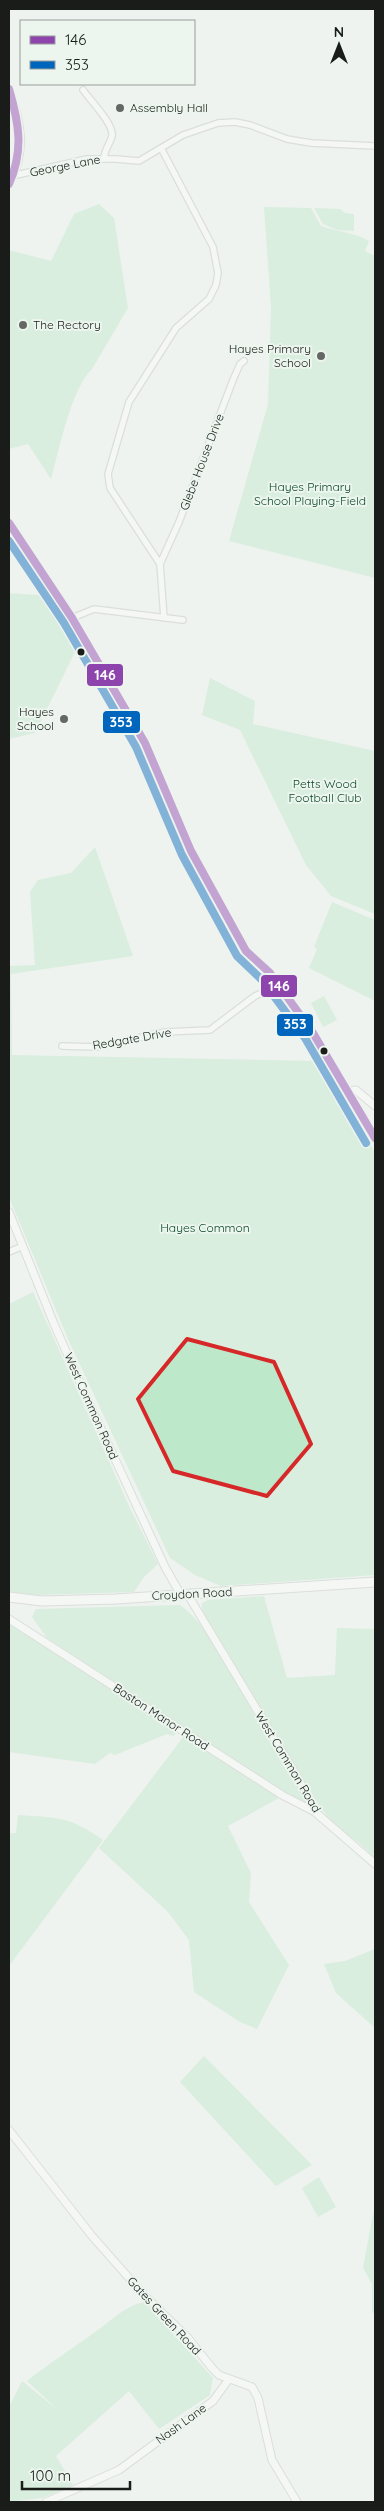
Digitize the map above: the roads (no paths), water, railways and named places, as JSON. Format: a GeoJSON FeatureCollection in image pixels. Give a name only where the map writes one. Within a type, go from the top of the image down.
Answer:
{"type":"FeatureCollection","features":[{"type":"Feature","properties":{"kind":"highway","name":"Croydon Road"},"geometry":{"type":"LineString","coordinates":[[9,1598],[53,1601],[184,1595],[375,1582]]}},
{"type":"Feature","properties":{"kind":"main road"},"geometry":{"type":"LineString","coordinates":[[9,89],[20,124],[22,141],[11,180]]}},
{"type":"Feature","properties":{"kind":"main road"},"geometry":{"type":"LineString","coordinates":[[9,523],[72,618],[145,743],[191,851],[246,951],[270,973],[313,1033],[349,1091],[375,1138]]}},
{"type":"Feature","properties":{"kind":"street"},"geometry":{"type":"LineString","coordinates":[[82,90],[111,127],[112,138],[105,149],[104,158]]}},
{"type":"Feature","properties":{"kind":"street","name":"George Lane"},"geometry":{"type":"LineString","coordinates":[[11,180],[87,160],[104,158],[134,162],[183,135],[218,123],[235,122],[287,138],[311,143],[375,146]]}},
{"type":"Feature","properties":{"kind":"street"},"geometry":{"type":"LineString","coordinates":[[161,148],[213,247],[218,273],[216,285],[208,299],[176,328],[129,402],[108,474],[110,488],[160,564],[164,618]]}},
{"type":"Feature","properties":{"kind":"street","name":"Glebe House Drive"},"geometry":{"type":"LineString","coordinates":[[160,564],[179,522],[233,380],[240,364],[244,361]]}},
{"type":"Feature","properties":{"kind":"street"},"geometry":{"type":"LineString","coordinates":[[72,618],[94,609],[183,620]]}},
{"type":"Feature","properties":{"kind":"street","name":"Redgate Drive"},"geometry":{"type":"LineString","coordinates":[[62,1046],[96,1047],[165,1032],[210,1030],[255,996],[279,985]]}},
{"type":"Feature","properties":{"kind":"street"},"geometry":{"type":"LineString","coordinates":[[349,1091],[356,1090],[375,1106]]}},
{"type":"Feature","properties":{"kind":"street","name":"West Common Road"},"geometry":{"type":"LineString","coordinates":[[9,1212],[54,1324],[165,1567],[184,1595],[315,1812],[375,1864]]}},
{"type":"Feature","properties":{"kind":"street"},"geometry":{"type":"LineString","coordinates":[[9,1252],[23,1246]]}},
{"type":"Feature","properties":{"kind":"street","name":"Baston Manor Road"},"geometry":{"type":"LineString","coordinates":[[9,1619],[282,1795],[315,1812]]}},
{"type":"Feature","properties":{"kind":"street","name":"Gates Green Road"},"geometry":{"type":"LineString","coordinates":[[9,2130],[92,2236],[144,2296],[188,2338],[219,2375],[245,2383],[255,2391],[272,2460],[297,2502]]}},
{"type":"Feature","properties":{"kind":"street","name":"Nash Lane"},"geometry":{"type":"LineString","coordinates":[[46,2502],[118,2470],[213,2401],[229,2379]]}},
{"type":"Feature","properties":{"kind":"place","name":"Assembly Hall"},"geometry":{"type":"Point","coordinates":[120,108]}},
{"type":"Feature","properties":{"kind":"place","name":"The Rectory"},"geometry":{"type":"Point","coordinates":[23,325]}},
{"type":"Feature","properties":{"kind":"place","name":"Hayes Primary School"},"geometry":{"type":"Point","coordinates":[321,356]}},
{"type":"Feature","properties":{"kind":"place","name":"Hayes School"},"geometry":{"type":"Point","coordinates":[64,719]}},
{"type":"Feature","properties":{"kind":"park label","name":"Hayes Primary School Playing-Field"},"geometry":{"type":"Point","coordinates":[310,494]}},
{"type":"Feature","properties":{"kind":"park label","name":"Petts Wood Football Club"},"geometry":{"type":"Point","coordinates":[325,791]}},
{"type":"Feature","properties":{"kind":"park label","name":"Hayes Common"},"geometry":{"type":"Point","coordinates":[205,1228]}}]}
